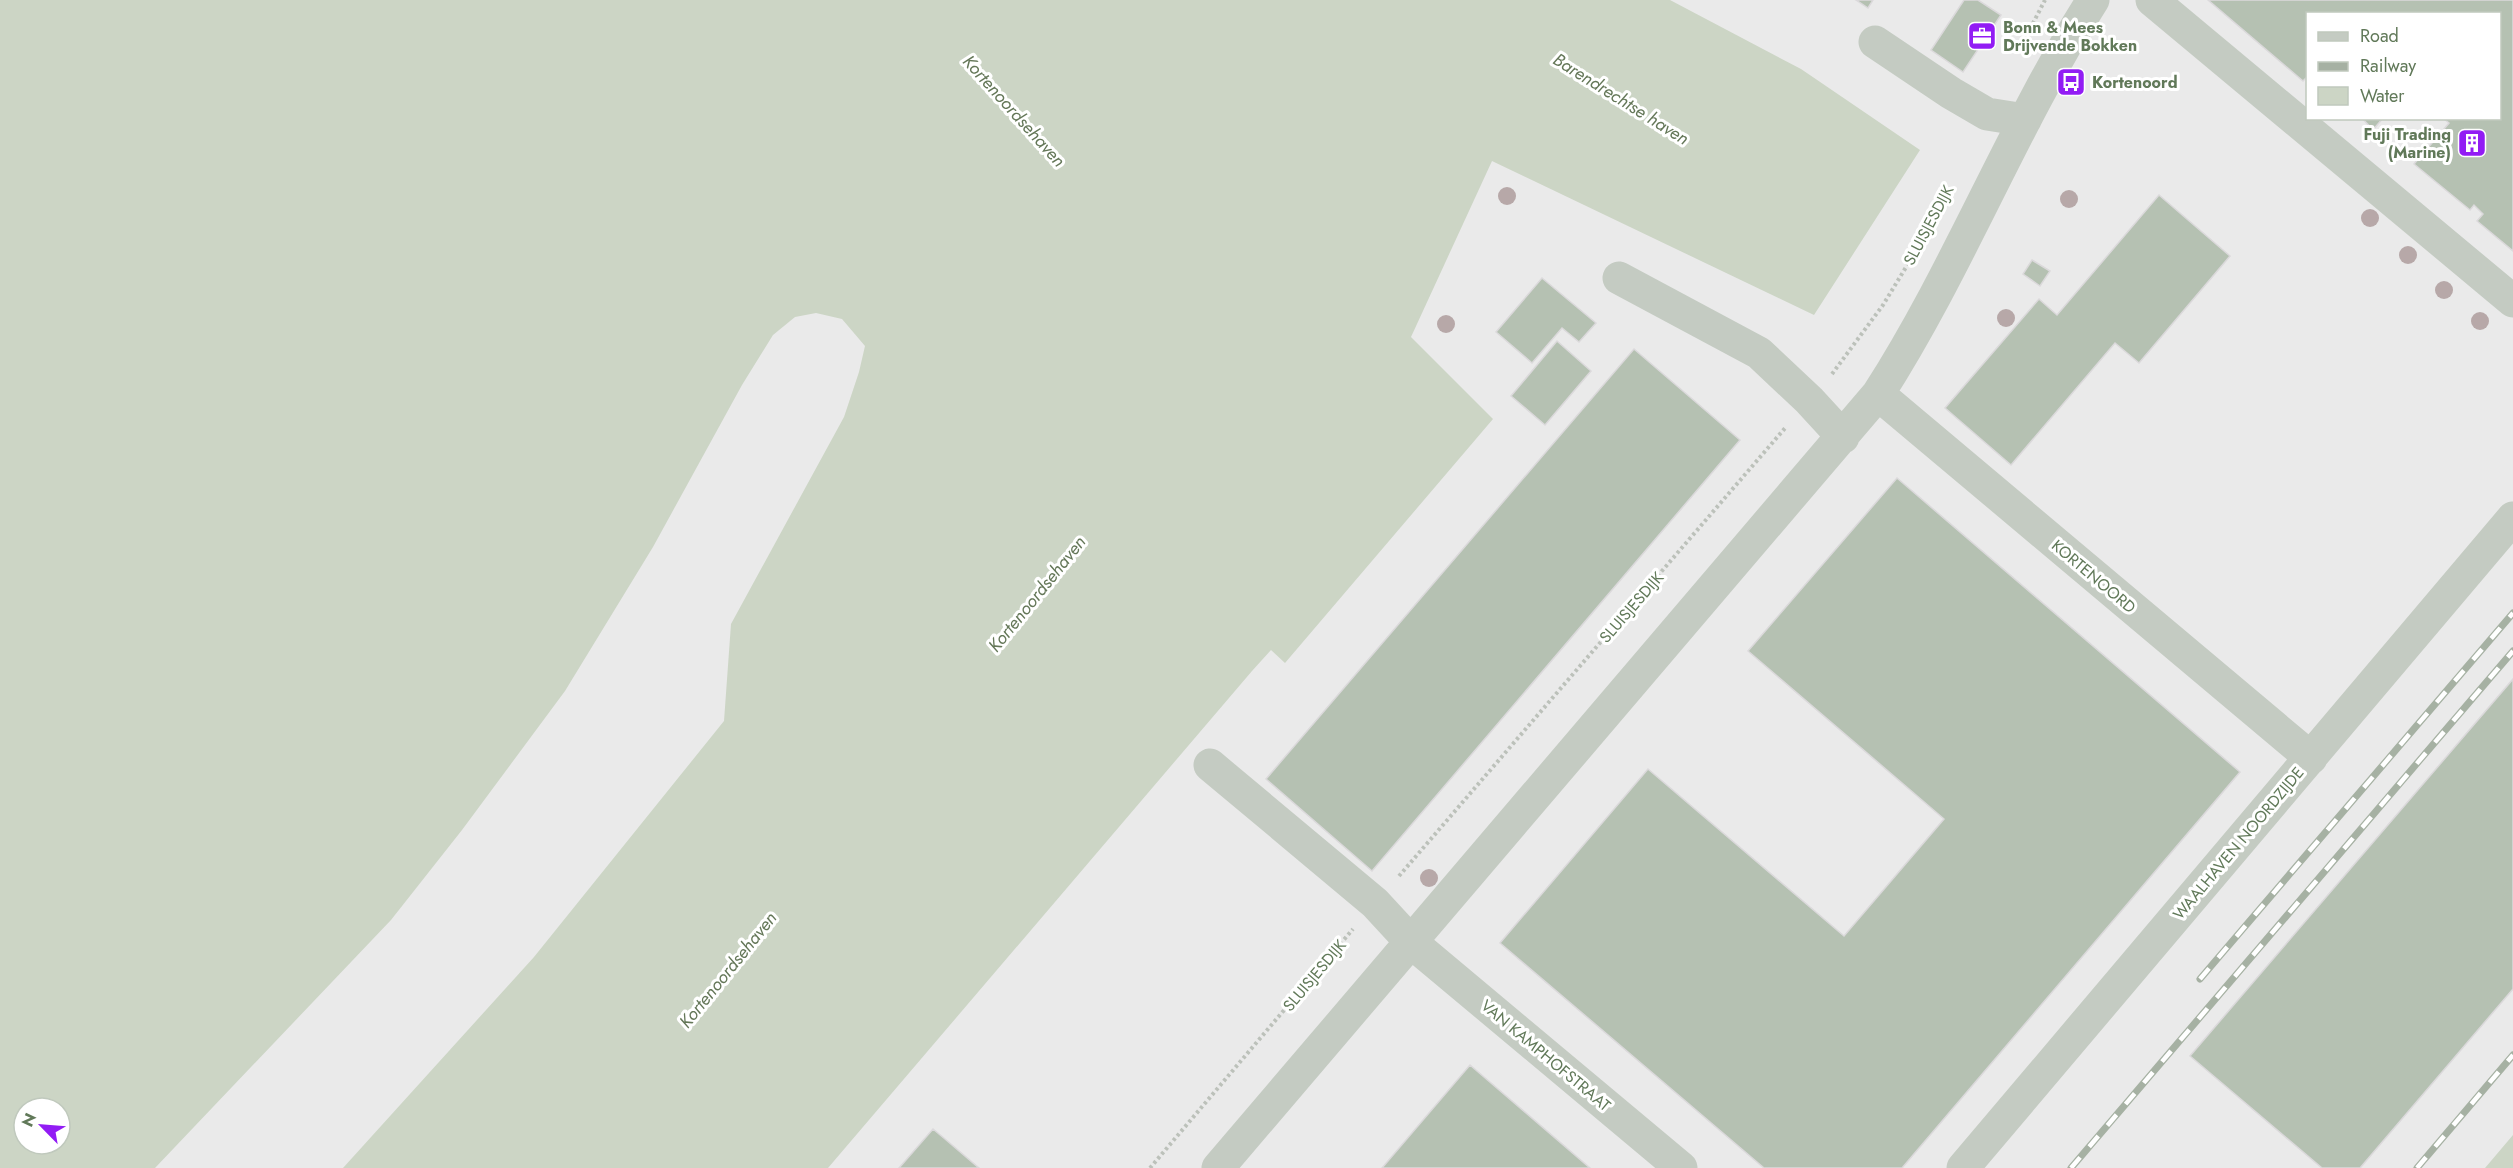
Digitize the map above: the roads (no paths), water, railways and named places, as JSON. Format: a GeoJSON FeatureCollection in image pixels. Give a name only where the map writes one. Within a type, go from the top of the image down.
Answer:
{"type":"FeatureCollection","features":[{"type":"Feature","properties":{"kind":"street"},"geometry":{"type":"LineString","coordinates":[[2152,0],[2513,301]]}},
{"type":"Feature","properties":{"kind":"street"},"geometry":{"type":"LineString","coordinates":[[1218,1168],[1878,394],[1922,321],[2025,120],[2081,4]]}},
{"type":"Feature","properties":{"kind":"street"},"geometry":{"type":"LineString","coordinates":[[1875,42],[1951,93],[1987,114],[2025,120]]}},
{"type":"Feature","properties":{"kind":"street"},"geometry":{"type":"LineString","coordinates":[[1619,278],[1759,353],[1809,400],[1843,437]]}},
{"type":"Feature","properties":{"kind":"street","name":"KORTENOORD"},"geometry":{"type":"LineString","coordinates":[[1878,394],[2311,758]]}},
{"type":"Feature","properties":{"kind":"street","name":"WAALHAVEN NOORDZIJDE"},"geometry":{"type":"LineString","coordinates":[[1963,1168],[2513,518]]}},
{"type":"Feature","properties":{"kind":"street","name":"VAN KAMPHOFSTRAAT"},"geometry":{"type":"LineString","coordinates":[[1210,765],[1375,903],[1411,942],[1681,1168]]}},
{"type":"Feature","properties":{"kind":"water"},"geometry":{"type":"Polygon","coordinates":[[[0,0],[1670,0],[1801,69],[1920,150],[1814,315],[1492,161],[1411,337],[1493,419],[1285,663],[1271,650],[1252,671],[828,1168],[343,1168],[534,957],[724,721],[731,624],[844,417],[865,346],[842,319],[816,313],[795,317],[773,335],[742,385],[653,547],[565,691],[462,830],[391,920],[155,1168],[0,1168],[0,0]]]}},
{"type":"Feature","properties":{"kind":"water"},"geometry":{"type":"Polygon","coordinates":[[[2513,1135],[2513,1168],[2485,1168],[2513,1135]]]}},
{"type":"Feature","properties":{"kind":"railway"},"geometry":{"type":"LineString","coordinates":[[2200,979],[2513,613]]}},
{"type":"Feature","properties":{"kind":"railway"},"geometry":{"type":"LineString","coordinates":[[2071,1168],[2513,651]]}},
{"type":"Feature","properties":{"kind":"railway"},"geometry":{"type":"LineString","coordinates":[[2417,1168],[2513,1055]]}},
{"type":"Feature","properties":{"kind":"place","name":"Bonn & Mees Drijvende Bokken"},"geometry":{"type":"Point","coordinates":[1982,36]}},
{"type":"Feature","properties":{"kind":"place","name":"Kortenoord"},"geometry":{"type":"Point","coordinates":[2071,82]}},
{"type":"Feature","properties":{"kind":"place","name":"Fuji Trading (Marine)"},"geometry":{"type":"Point","coordinates":[2472,143]}},
{"type":"Feature","properties":{"kind":"water label","name":"Barendrechtse haven"},"geometry":{"type":"Point","coordinates":[1621,99]}},
{"type":"Feature","properties":{"kind":"water label","name":"Kortenoordsehaven"},"geometry":{"type":"Point","coordinates":[1014,111]}},
{"type":"Feature","properties":{"kind":"water label","name":"Kortenoordsehaven"},"geometry":{"type":"Point","coordinates":[1037,594]}},
{"type":"Feature","properties":{"kind":"water label","name":"Kortenoordsehaven"},"geometry":{"type":"Point","coordinates":[728,970]}}]}
